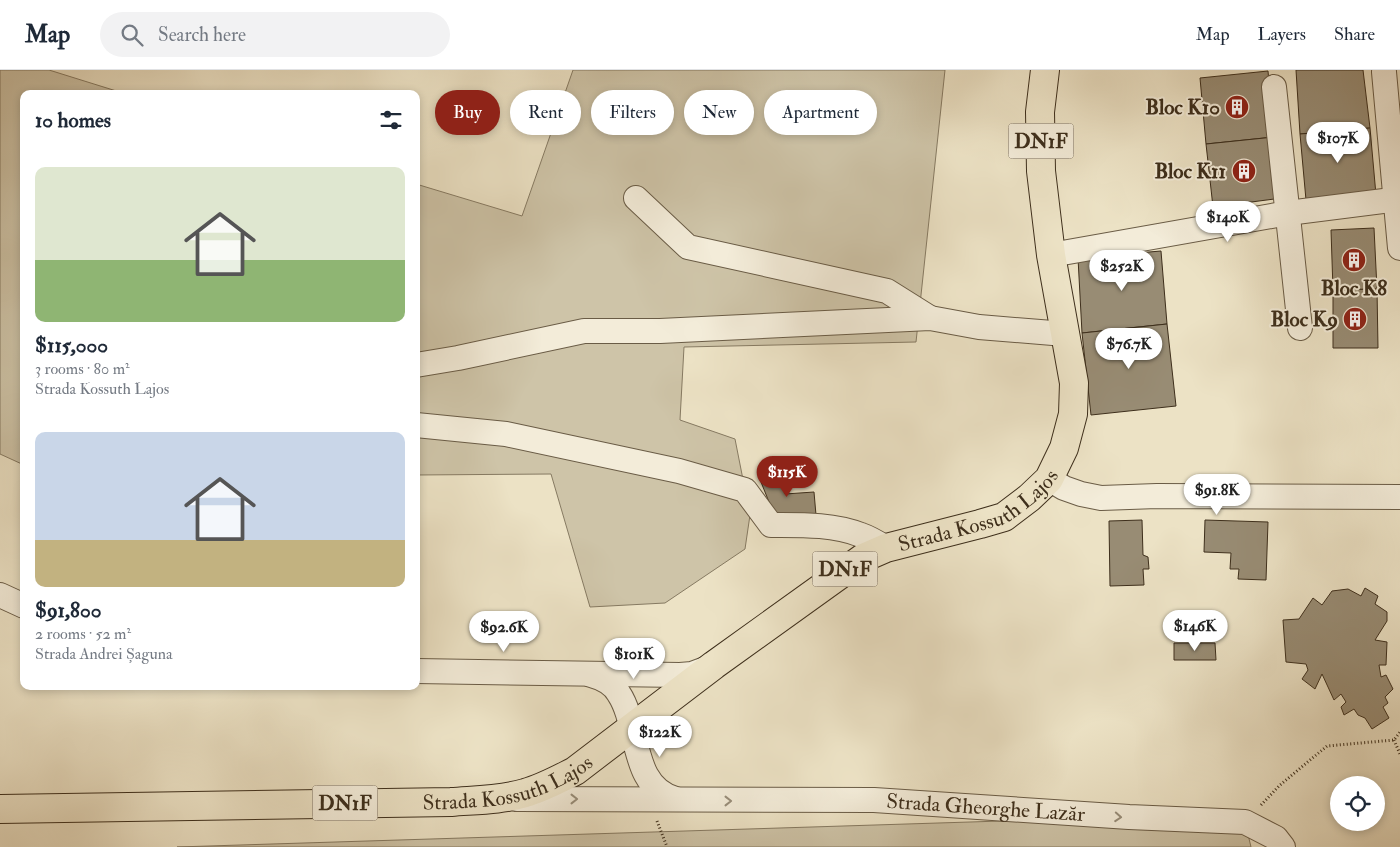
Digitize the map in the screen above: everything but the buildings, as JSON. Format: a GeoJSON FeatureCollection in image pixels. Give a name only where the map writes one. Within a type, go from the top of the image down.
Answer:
{"type":"FeatureCollection","features":[{"type":"Feature","properties":{"kind":"main road","name":"Strada Kossuth Lajos"},"geometry":{"type":"LineString","coordinates":[[0,809],[451,802],[490,799],[525,793],[552,783],[575,771],[714,665],[843,570],[863,558],[886,548],[1004,517],[1029,498],[1049,478],[1064,448],[1073,414],[1074,383],[1051,255],[1041,171],[1040,112],[1046,70]]}},
{"type":"Feature","properties":{"kind":"street"},"geometry":{"type":"LineString","coordinates":[[1384,72],[1400,248]]}},
{"type":"Feature","properties":{"kind":"street"},"geometry":{"type":"LineString","coordinates":[[1274,87],[1300,328]]}},
{"type":"Feature","properties":{"kind":"street"},"geometry":{"type":"LineString","coordinates":[[636,198],[688,247],[887,291],[930,318]]}},
{"type":"Feature","properties":{"kind":"street"},"geometry":{"type":"LineString","coordinates":[[1051,255],[1288,213],[1397,199]]}},
{"type":"Feature","properties":{"kind":"street"},"geometry":{"type":"LineString","coordinates":[[420,364],[584,331],[660,331],[930,318],[979,327],[1065,334]]}},
{"type":"Feature","properties":{"kind":"street"},"geometry":{"type":"LineString","coordinates":[[420,425],[506,434],[679,471],[745,490],[771,525],[839,528],[862,535],[886,548]]}},
{"type":"Feature","properties":{"kind":"street"},"geometry":{"type":"LineString","coordinates":[[1049,478],[1064,488],[1101,498],[1157,496],[1400,498]]}},
{"type":"Feature","properties":{"kind":"street"},"geometry":{"type":"LineString","coordinates":[[0,595],[20,604]]}},
{"type":"Feature","properties":{"kind":"street"},"geometry":{"type":"LineString","coordinates":[[420,671],[680,675],[701,671],[714,665]]}},
{"type":"Feature","properties":{"kind":"street","name":"Strada Gheorghe Lazăr"},"geometry":{"type":"LineString","coordinates":[[591,674],[610,683],[619,694],[632,728],[641,763],[652,783],[657,790],[668,797],[680,800]]}},
{"type":"Feature","properties":{"kind":"street","name":"Strada Gheorghe Lazăr"},"geometry":{"type":"LineString","coordinates":[[490,799],[874,800],[1129,817],[1245,822],[1276,838],[1283,847]]}},
{"type":"Feature","properties":{"kind":"path"},"geometry":{"type":"LineString","coordinates":[[1245,822],[1280,785],[1327,746],[1394,740],[1400,732]]}},
{"type":"Feature","properties":{"kind":"path"},"geometry":{"type":"LineString","coordinates":[[1394,740],[1400,754]]}},
{"type":"Feature","properties":{"kind":"path"},"geometry":{"type":"LineString","coordinates":[[656,819],[667,847]]}},
{"type":"Feature","properties":{"kind":"shaded area"},"geometry":{"type":"Polygon","coordinates":[[[0,70],[49,70],[113,90],[20,90],[20,463],[0,454],[0,70]]]}},
{"type":"Feature","properties":{"kind":"shaded area"},"geometry":{"type":"Polygon","coordinates":[[[573,70],[945,70],[916,342],[684,347],[680,420],[735,439],[750,515],[745,549],[665,603],[590,607],[551,474],[420,475],[420,185],[522,216],[550,135],[581,135],[581,90],[566,90],[573,70]]]}},
{"type":"Feature","properties":{"kind":"shaded area"},"geometry":{"type":"Polygon","coordinates":[[[1129,817],[1245,822],[1251,847],[177,847],[1129,817]]]}},
{"type":"Feature","properties":{"kind":"place","name":"Bloc K10"},"geometry":{"type":"Point","coordinates":[1237,107]}},
{"type":"Feature","properties":{"kind":"place","name":"Bloc K11"},"geometry":{"type":"Point","coordinates":[1244,171]}},
{"type":"Feature","properties":{"kind":"place","name":"Bloc K8"},"geometry":{"type":"Point","coordinates":[1354,260]}},
{"type":"Feature","properties":{"kind":"place","name":"Bloc K9"},"geometry":{"type":"Point","coordinates":[1355,319]}}]}
